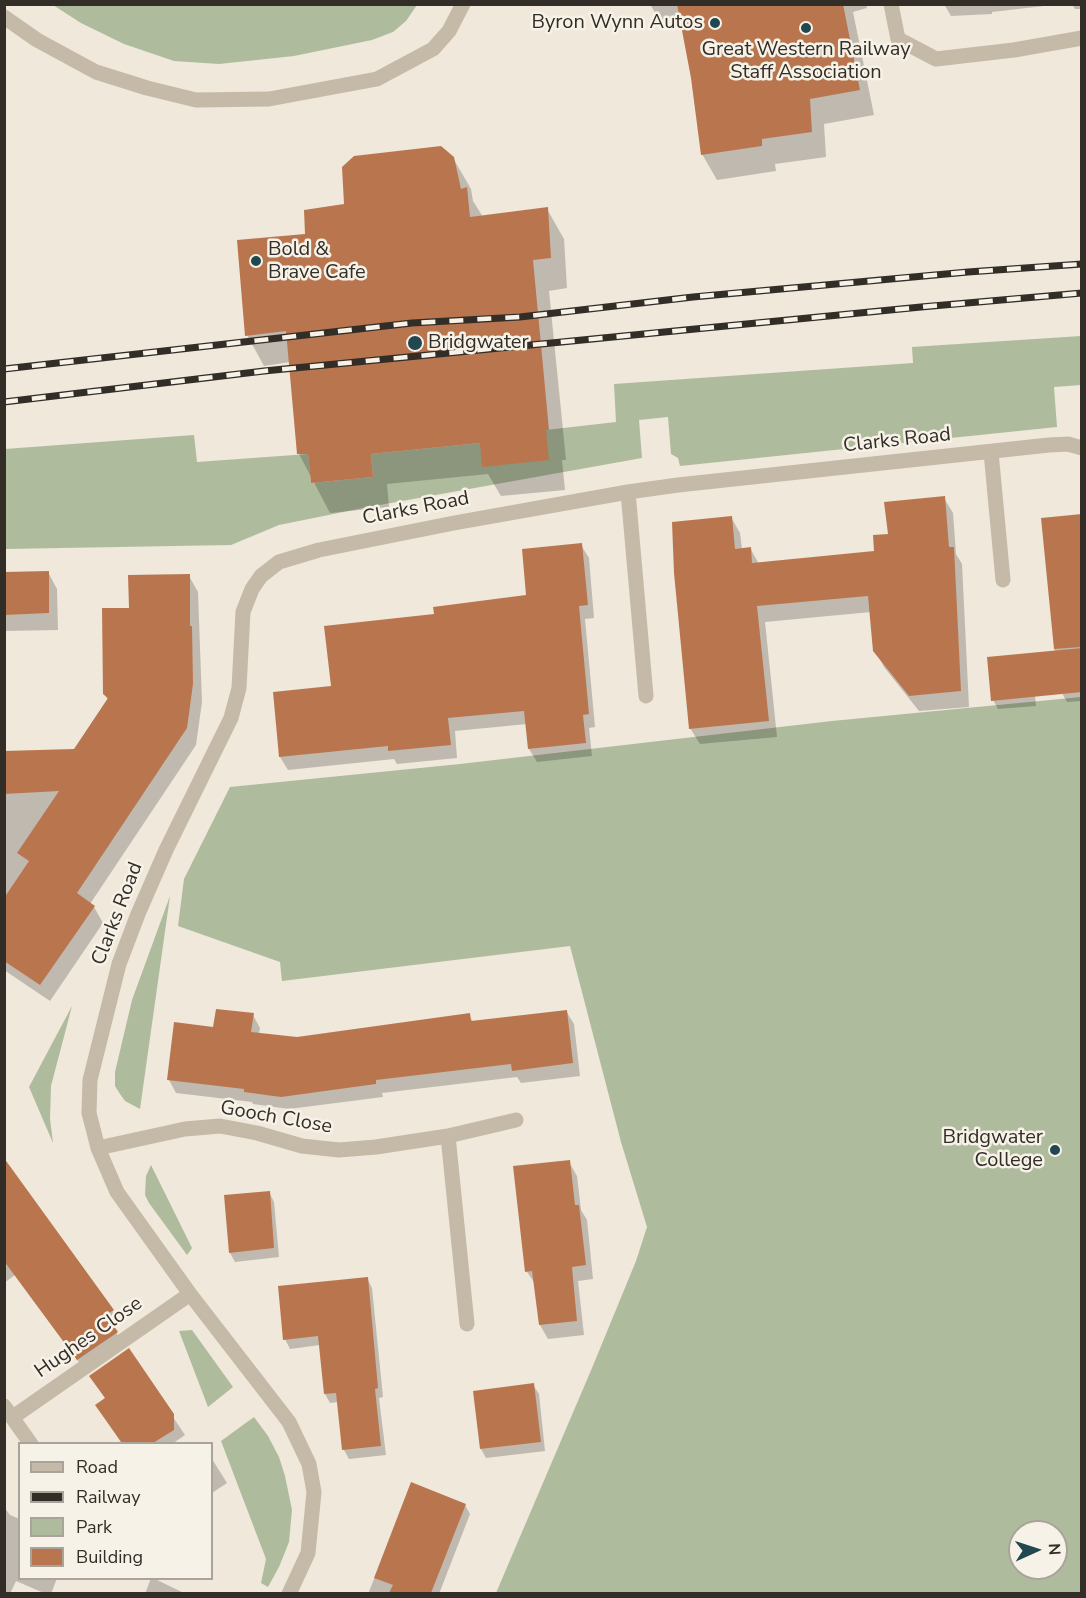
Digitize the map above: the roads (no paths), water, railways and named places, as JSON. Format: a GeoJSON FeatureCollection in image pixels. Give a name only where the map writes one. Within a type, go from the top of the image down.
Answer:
{"type":"FeatureCollection","features":[{"type":"Feature","properties":{"kind":"street"},"geometry":{"type":"LineString","coordinates":[[4,17],[37,40],[96,72],[147,88],[196,100],[269,99],[377,79],[433,49],[449,32],[463,4]]}},
{"type":"Feature","properties":{"kind":"street"},"geometry":{"type":"LineString","coordinates":[[891,4],[898,39],[936,58],[1014,50],[1082,38]]}},
{"type":"Feature","properties":{"kind":"street","name":"Clarks Road"},"geometry":{"type":"LineString","coordinates":[[289,1593],[308,1553],[314,1492],[309,1464],[289,1422],[190,1294],[117,1192],[98,1148],[89,1113],[90,1080],[119,964],[170,841],[231,718],[239,688],[243,612],[252,589],[261,576],[279,562],[319,550],[627,492],[1068,444],[1082,448]]}},
{"type":"Feature","properties":{"kind":"street"},"geometry":{"type":"LineString","coordinates":[[991,452],[1003,580]]}},
{"type":"Feature","properties":{"kind":"street"},"geometry":{"type":"LineString","coordinates":[[627,492],[646,696]]}},
{"type":"Feature","properties":{"kind":"street","name":"Gooch Close"},"geometry":{"type":"LineString","coordinates":[[98,1148],[185,1129],[220,1126],[257,1133],[302,1146],[339,1150],[448,1137],[516,1120]]}},
{"type":"Feature","properties":{"kind":"street"},"geometry":{"type":"LineString","coordinates":[[448,1137],[467,1323]]}},
{"type":"Feature","properties":{"kind":"street","name":"Hughes Close"},"geometry":{"type":"LineString","coordinates":[[30,1442],[9,1411],[190,1294]]}},
{"type":"Feature","properties":{"kind":"railway"},"geometry":{"type":"LineString","coordinates":[[4,369],[412,323],[520,317],[693,297],[1082,264]]}},
{"type":"Feature","properties":{"kind":"railway"},"geometry":{"type":"LineString","coordinates":[[4,402],[264,371],[1082,293]]}},
{"type":"Feature","properties":{"kind":"place","name":"Byron Wynn Autos"},"geometry":{"type":"Point","coordinates":[715,23]}},
{"type":"Feature","properties":{"kind":"place","name":"Great Western Railway Staff Association"},"geometry":{"type":"Point","coordinates":[806,28]}},
{"type":"Feature","properties":{"kind":"place","name":"Bold & Brave Cafe"},"geometry":{"type":"Point","coordinates":[256,261]}},
{"type":"Feature","properties":{"kind":"place","name":"Bridgwater"},"geometry":{"type":"Point","coordinates":[415,343]}},
{"type":"Feature","properties":{"kind":"place","name":"Bridgwater College"},"geometry":{"type":"Point","coordinates":[1055,1150]}}]}
